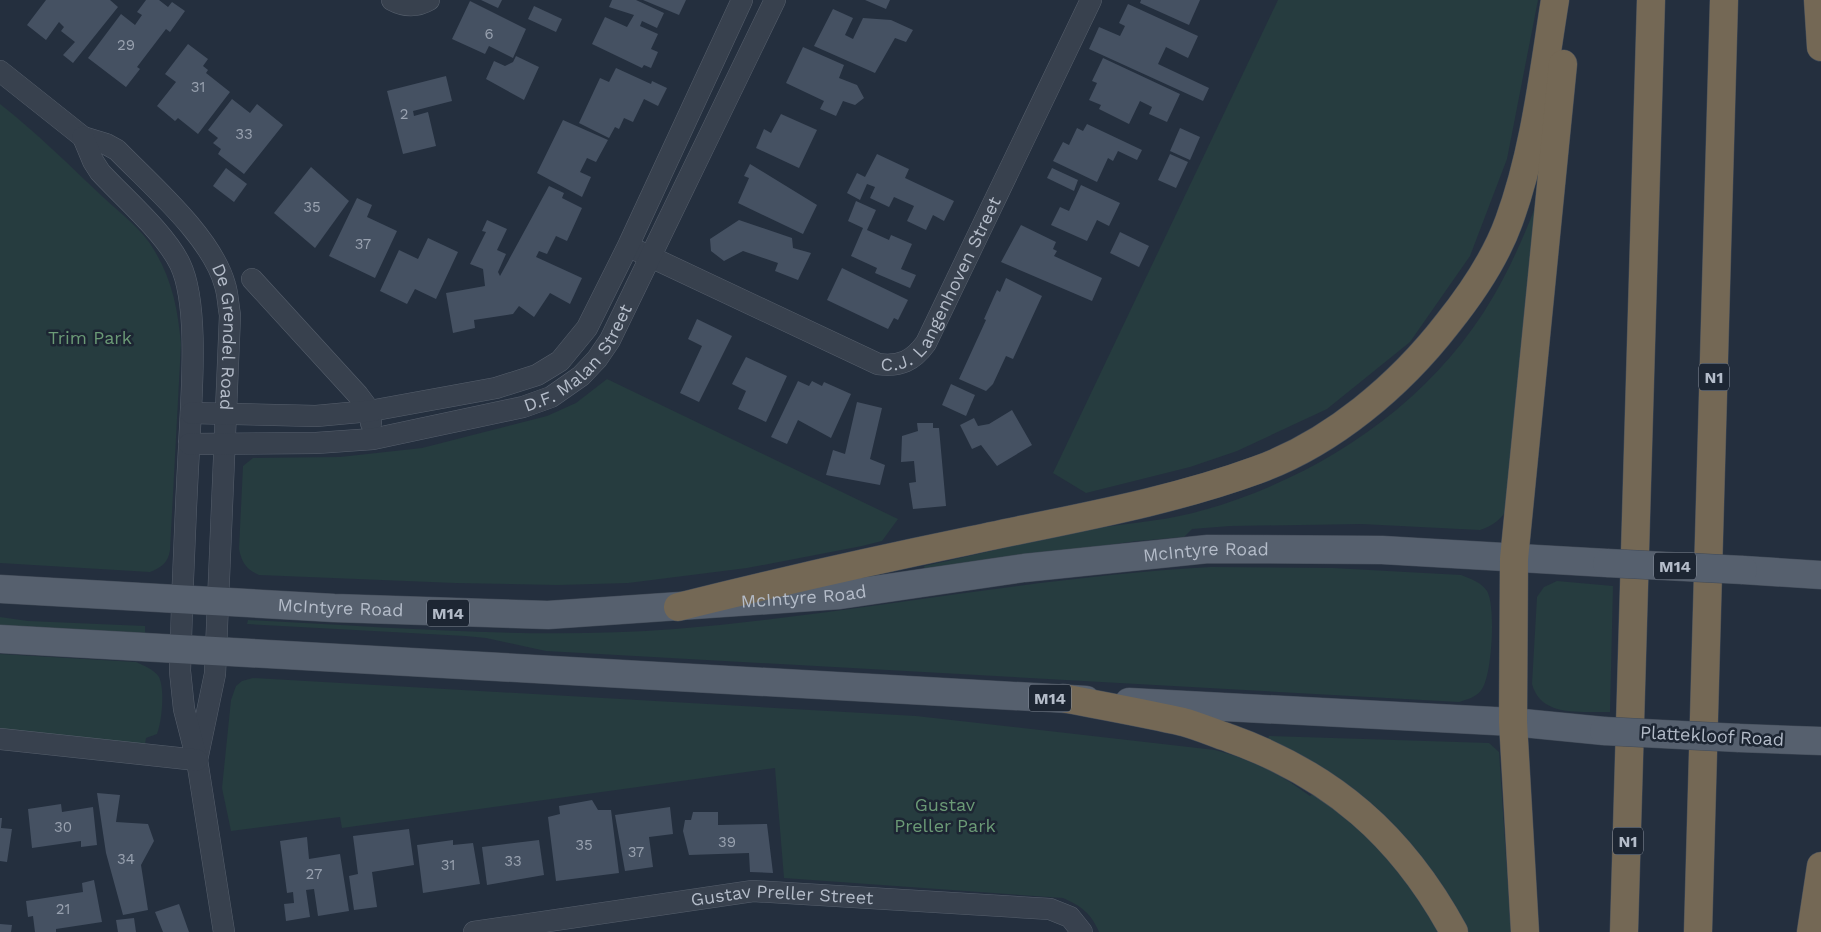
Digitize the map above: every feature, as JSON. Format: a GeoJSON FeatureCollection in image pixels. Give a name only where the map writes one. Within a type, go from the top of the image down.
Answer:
{"type":"FeatureCollection","features":[{"type":"Feature","properties":{"kind":"highway"},"geometry":{"type":"LineString","coordinates":[[678,607],[836,568],[1170,496],[1258,470],[1312,444],[1355,414],[1389,386],[1426,351],[1461,306],[1508,223],[1525,167],[1539,106],[1554,0]]}},
{"type":"Feature","properties":{"kind":"highway"},"geometry":{"type":"LineString","coordinates":[[1525,932],[1513,722],[1514,559],[1570,0]]}},
{"type":"Feature","properties":{"kind":"highway","name":"N1"},"geometry":{"type":"LineString","coordinates":[[1624,932],[1651,0]]}},
{"type":"Feature","properties":{"kind":"highway","name":"N1"},"geometry":{"type":"LineString","coordinates":[[1698,932],[1724,0]]}},
{"type":"Feature","properties":{"kind":"highway"},"geometry":{"type":"LineString","coordinates":[[1818,0],[1821,47]]}},
{"type":"Feature","properties":{"kind":"highway"},"geometry":{"type":"LineString","coordinates":[[1063,698],[1184,723],[1258,749],[1316,777],[1367,816],[1390,839],[1429,890],[1454,932]]}},
{"type":"Feature","properties":{"kind":"highway"},"geometry":{"type":"LineString","coordinates":[[1811,932],[1821,866]]}},
{"type":"Feature","properties":{"kind":"main road","name":"McIntyre Road"},"geometry":{"type":"LineString","coordinates":[[0,589],[218,600],[344,609],[548,616],[840,595],[1024,568],[1208,549],[1382,550],[1821,575]]}},
{"type":"Feature","properties":{"kind":"main road","name":"M14"},"geometry":{"type":"LineString","coordinates":[[0,639],[215,649],[1513,722]]}},
{"type":"Feature","properties":{"kind":"main road","name":"Plattekloof Road"},"geometry":{"type":"LineString","coordinates":[[1513,722],[1604,731],[1821,741]]}},
{"type":"Feature","properties":{"kind":"street"},"geometry":{"type":"LineString","coordinates":[[392,0],[410,6],[419,5],[429,0]]}},
{"type":"Feature","properties":{"kind":"street","name":"D.F. Malan Street"},"geometry":{"type":"LineString","coordinates":[[191,413],[316,416],[370,411],[496,388],[537,375],[560,360],[576,344],[586,328],[628,246],[742,0]]}},
{"type":"Feature","properties":{"kind":"street","name":"D.F. Malan Street"},"geometry":{"type":"LineString","coordinates":[[189,444],[223,446],[372,439],[523,407],[551,397],[581,376],[597,359],[610,340],[775,0]]}},
{"type":"Feature","properties":{"kind":"street","name":"C.J. Langenhoven Street"},"geometry":{"type":"LineString","coordinates":[[628,246],[878,364],[893,366],[912,359],[926,343],[1090,0]]}},
{"type":"Feature","properties":{"kind":"street","name":"De Grendel Road"},"geometry":{"type":"LineString","coordinates":[[0,71],[83,137],[106,144],[117,150],[192,228],[214,259],[225,284],[230,315],[214,683],[197,760]]}},
{"type":"Feature","properties":{"kind":"street","name":"De Grendel Road"},"geometry":{"type":"LineString","coordinates":[[83,137],[100,172],[165,242],[180,264],[190,291],[192,313],[191,413],[180,671],[184,709],[197,760],[224,932]]}},
{"type":"Feature","properties":{"kind":"street","name":"De Grendel Road"},"geometry":{"type":"LineString","coordinates":[[252,278],[370,411]]}},
{"type":"Feature","properties":{"kind":"street"},"geometry":{"type":"LineString","coordinates":[[370,411],[372,439]]}},
{"type":"Feature","properties":{"kind":"street"},"geometry":{"type":"LineString","coordinates":[[0,739],[197,760]]}},
{"type":"Feature","properties":{"kind":"street","name":"Gustav Preller Street"},"geometry":{"type":"LineString","coordinates":[[474,932],[753,891],[1050,909],[1070,917],[1082,932]]}},
{"type":"Feature","properties":{"kind":"green space"},"geometry":{"type":"Polygon","coordinates":[[[1278,0],[1538,0],[1507,159],[1470,256],[1410,342],[1327,409],[1237,451],[1190,467],[1086,493],[1053,473],[1278,0]]]}},
{"type":"Feature","properties":{"kind":"green space","name":"Trim Park"},"geometry":{"type":"Polygon","coordinates":[[[0,104],[40,138],[138,229],[154,250],[170,284],[176,307],[181,344],[170,550],[164,564],[150,572],[0,563],[0,104]]]}},
{"type":"Feature","properties":{"kind":"green space"},"geometry":{"type":"Polygon","coordinates":[[[1538,200],[1510,505],[1501,517],[1490,526],[1480,530],[1361,524],[1230,526],[1192,529],[1184,537],[1137,541],[925,571],[924,566],[1041,539],[1193,513],[1238,499],[1282,481],[1324,460],[1364,434],[1402,405],[1436,373],[1467,337],[1506,274],[1538,200]]]}},
{"type":"Feature","properties":{"kind":"green space"},"geometry":{"type":"Polygon","coordinates":[[[607,379],[898,519],[882,541],[862,546],[747,568],[628,583],[558,585],[455,583],[259,575],[248,568],[243,562],[239,549],[243,466],[253,458],[340,457],[422,448],[547,416],[576,403],[607,379]]]}},
{"type":"Feature","properties":{"kind":"green space"},"geometry":{"type":"Polygon","coordinates":[[[1211,567],[1333,568],[1461,575],[1468,578],[1485,588],[1490,599],[1492,640],[1488,670],[1482,689],[1478,694],[1459,702],[546,651],[486,638],[465,636],[247,624],[248,620],[515,633],[622,632],[675,629],[809,614],[1076,579],[1211,567]]]}},
{"type":"Feature","properties":{"kind":"green space"},"geometry":{"type":"Polygon","coordinates":[[[1557,581],[1613,586],[1610,712],[1575,712],[1553,708],[1544,703],[1537,695],[1532,684],[1537,597],[1544,587],[1557,581]]]}},
{"type":"Feature","properties":{"kind":"green space"},"geometry":{"type":"Polygon","coordinates":[[[0,617],[28,621],[145,626],[145,633],[0,627],[0,617]]]}},
{"type":"Feature","properties":{"kind":"green space"},"geometry":{"type":"Polygon","coordinates":[[[0,654],[136,662],[145,666],[157,674],[161,682],[162,706],[157,734],[146,738],[145,744],[0,729],[0,654]]]}},
{"type":"Feature","properties":{"kind":"green space","name":"Gustav Preller Park"},"geometry":{"type":"Polygon","coordinates":[[[253,678],[916,716],[1215,750],[1265,768],[1310,796],[1315,792],[1354,824],[1381,851],[1396,868],[1440,932],[1099,932],[1093,920],[1085,911],[1063,898],[784,878],[775,768],[342,828],[340,817],[231,831],[222,788],[231,700],[236,686],[242,681],[253,678]]]}},
{"type":"Feature","properties":{"kind":"green space"},"geometry":{"type":"Polygon","coordinates":[[[1269,736],[1489,743],[1499,752],[1511,932],[1465,932],[1451,906],[1266,744],[1269,736]]]}},
{"type":"Feature","properties":{"kind":"building"},"geometry":{"type":"Polygon","coordinates":[[[46,0],[110,0],[118,7],[73,63],[63,55],[75,42],[61,31],[64,27],[59,22],[46,40],[27,25],[46,0]]]}},
{"type":"Feature","properties":{"kind":"building"},"geometry":{"type":"Polygon","coordinates":[[[146,0],[159,0],[168,7],[172,2],[185,11],[170,32],[166,29],[137,67],[140,69],[126,87],[88,58],[121,14],[135,25],[142,15],[137,12],[146,0]]]}},
{"type":"Feature","properties":{"kind":"building"},"geometry":{"type":"Polygon","coordinates":[[[481,0],[502,0],[498,8],[481,0]]]}},
{"type":"Feature","properties":{"kind":"building"},"geometry":{"type":"Polygon","coordinates":[[[612,0],[636,0],[664,13],[657,28],[642,21],[640,26],[658,34],[651,49],[658,52],[651,68],[644,65],[642,68],[592,44],[605,17],[627,27],[634,15],[609,7],[612,0]]]}},
{"type":"Feature","properties":{"kind":"building"},"geometry":{"type":"Polygon","coordinates":[[[643,0],[686,0],[679,15],[643,0]]]}},
{"type":"Feature","properties":{"kind":"building"},"geometry":{"type":"Polygon","coordinates":[[[865,0],[890,0],[886,9],[865,0]]]}},
{"type":"Feature","properties":{"kind":"building"},"geometry":{"type":"Polygon","coordinates":[[[1141,0],[1200,0],[1189,25],[1140,3],[1141,0]]]}},
{"type":"Feature","properties":{"kind":"building"},"geometry":{"type":"Polygon","coordinates":[[[470,1],[526,29],[513,58],[489,46],[485,54],[452,39],[470,1]]]}},
{"type":"Feature","properties":{"kind":"building"},"geometry":{"type":"Polygon","coordinates":[[[1128,4],[1198,36],[1188,58],[1166,47],[1158,64],[1209,88],[1203,101],[1089,49],[1099,27],[1120,36],[1125,26],[1119,23],[1128,4]]]}},
{"type":"Feature","properties":{"kind":"building"},"geometry":{"type":"Polygon","coordinates":[[[534,6],[562,19],[556,32],[528,19],[534,6]]]}},
{"type":"Feature","properties":{"kind":"building"},"geometry":{"type":"Polygon","coordinates":[[[833,9],[853,18],[845,35],[853,39],[863,18],[891,20],[913,30],[906,42],[895,38],[875,73],[814,46],[833,9]]]}},
{"type":"Feature","properties":{"kind":"building"},"geometry":{"type":"Polygon","coordinates":[[[188,44],[208,59],[203,66],[208,70],[206,73],[230,92],[198,134],[178,118],[175,121],[157,106],[176,82],[165,74],[188,44]]]}},
{"type":"Feature","properties":{"kind":"building"},"geometry":{"type":"Polygon","coordinates":[[[803,47],[844,65],[839,78],[857,85],[864,98],[855,105],[843,101],[836,116],[820,109],[824,101],[786,83],[803,47]]]}},
{"type":"Feature","properties":{"kind":"building"},"geometry":{"type":"Polygon","coordinates":[[[516,56],[539,67],[524,100],[486,79],[494,61],[505,66],[513,62],[516,56]]]}},
{"type":"Feature","properties":{"kind":"building"},"geometry":{"type":"Polygon","coordinates":[[[1103,58],[1180,94],[1167,122],[1149,114],[1152,107],[1140,101],[1129,124],[1099,109],[1101,105],[1089,100],[1097,83],[1092,81],[1103,58]]]}},
{"type":"Feature","properties":{"kind":"building"},"geometry":{"type":"Polygon","coordinates":[[[616,68],[651,84],[652,81],[667,88],[658,106],[644,99],[633,122],[624,118],[619,129],[615,127],[609,138],[579,123],[600,78],[609,82],[616,68]]]}},
{"type":"Feature","properties":{"kind":"building"},"geometry":{"type":"Polygon","coordinates":[[[446,76],[452,101],[413,111],[414,116],[428,112],[436,146],[403,154],[387,91],[446,76]]]}},
{"type":"Feature","properties":{"kind":"building"},"geometry":{"type":"Polygon","coordinates":[[[232,99],[250,113],[257,104],[283,125],[244,174],[218,154],[221,149],[213,143],[218,138],[208,130],[232,99]]]}},
{"type":"Feature","properties":{"kind":"building"},"geometry":{"type":"Polygon","coordinates":[[[781,114],[817,130],[799,168],[756,148],[764,129],[771,133],[781,114]]]}},
{"type":"Feature","properties":{"kind":"building"},"geometry":{"type":"Polygon","coordinates":[[[563,120],[608,140],[596,162],[587,158],[580,172],[591,177],[582,197],[537,173],[563,120]]]}},
{"type":"Feature","properties":{"kind":"building"},"geometry":{"type":"Polygon","coordinates":[[[1087,124],[1142,150],[1137,160],[1118,151],[1113,161],[1108,158],[1097,182],[1053,161],[1063,142],[1069,145],[1077,128],[1083,131],[1087,124]]]}},
{"type":"Feature","properties":{"kind":"building"},"geometry":{"type":"Polygon","coordinates":[[[1180,128],[1200,137],[1190,160],[1170,151],[1180,128]]]}},
{"type":"Feature","properties":{"kind":"building"},"geometry":{"type":"Polygon","coordinates":[[[877,154],[909,169],[905,178],[954,201],[944,221],[933,215],[926,230],[907,221],[914,206],[894,197],[889,207],[870,198],[875,187],[867,184],[860,200],[847,193],[857,173],[865,177],[877,154]]]}},
{"type":"Feature","properties":{"kind":"building"},"geometry":{"type":"Polygon","coordinates":[[[1170,154],[1188,162],[1176,188],[1158,180],[1170,154]]]}},
{"type":"Feature","properties":{"kind":"building"},"geometry":{"type":"Polygon","coordinates":[[[750,164],[817,205],[803,234],[738,203],[749,178],[744,176],[750,164]]]}},
{"type":"Feature","properties":{"kind":"building"},"geometry":{"type":"Polygon","coordinates":[[[311,167],[349,201],[315,248],[274,213],[311,167]]]}},
{"type":"Feature","properties":{"kind":"building"},"geometry":{"type":"Polygon","coordinates":[[[226,168],[247,184],[234,202],[213,186],[226,168]]]}},
{"type":"Feature","properties":{"kind":"building"},"geometry":{"type":"Polygon","coordinates":[[[1052,168],[1078,180],[1074,191],[1047,178],[1052,168]]]}},
{"type":"Feature","properties":{"kind":"building"},"geometry":{"type":"Polygon","coordinates":[[[1081,185],[1120,203],[1109,226],[1097,220],[1087,241],[1051,225],[1060,207],[1069,211],[1081,185]]]}},
{"type":"Feature","properties":{"kind":"building"},"geometry":{"type":"Polygon","coordinates":[[[549,186],[564,193],[562,198],[582,208],[567,241],[556,236],[547,254],[539,251],[536,257],[582,278],[570,304],[550,293],[534,317],[519,306],[513,314],[474,320],[475,328],[453,333],[446,293],[485,286],[483,269],[470,264],[486,232],[482,231],[487,220],[507,229],[497,250],[506,254],[498,272],[500,276],[549,186]]]}},
{"type":"Feature","properties":{"kind":"building"},"geometry":{"type":"Polygon","coordinates":[[[357,198],[372,205],[367,217],[397,231],[375,278],[329,256],[357,198]]]}},
{"type":"Feature","properties":{"kind":"building"},"geometry":{"type":"Polygon","coordinates":[[[856,201],[876,210],[867,230],[889,240],[891,235],[912,244],[901,269],[916,275],[910,288],[875,273],[877,268],[851,256],[863,228],[848,221],[856,201]]]}},
{"type":"Feature","properties":{"kind":"building"},"geometry":{"type":"Polygon","coordinates":[[[739,220],[792,238],[793,248],[811,253],[798,280],[775,271],[778,263],[743,251],[724,261],[711,251],[710,239],[739,220]]]}},
{"type":"Feature","properties":{"kind":"building"},"geometry":{"type":"Polygon","coordinates":[[[1021,225],[1056,242],[1053,249],[1057,251],[1054,256],[1102,278],[1092,301],[1001,262],[1021,225]]]}},
{"type":"Feature","properties":{"kind":"building"},"geometry":{"type":"Polygon","coordinates":[[[1120,232],[1149,246],[1139,267],[1110,253],[1120,232]]]}},
{"type":"Feature","properties":{"kind":"building"},"geometry":{"type":"Polygon","coordinates":[[[428,238],[458,252],[436,299],[415,289],[407,304],[380,291],[399,250],[418,259],[428,238]]]}},
{"type":"Feature","properties":{"kind":"building"},"geometry":{"type":"Polygon","coordinates":[[[842,268],[908,300],[898,320],[894,318],[888,329],[827,300],[842,268]]]}},
{"type":"Feature","properties":{"kind":"building"},"geometry":{"type":"Polygon","coordinates":[[[1006,278],[1042,296],[1013,359],[1006,356],[993,384],[986,391],[959,379],[986,320],[984,319],[997,290],[1000,292],[1006,278]]]}},
{"type":"Feature","properties":{"kind":"building"},"geometry":{"type":"Polygon","coordinates":[[[697,319],[732,336],[699,402],[680,393],[702,346],[688,339],[697,319]]]}},
{"type":"Feature","properties":{"kind":"building"},"geometry":{"type":"Polygon","coordinates":[[[746,357],[787,376],[766,422],[738,409],[746,391],[732,384],[746,357]]]}},
{"type":"Feature","properties":{"kind":"building"},"geometry":{"type":"Polygon","coordinates":[[[798,381],[809,386],[812,381],[822,386],[824,382],[851,394],[831,438],[798,420],[787,444],[771,437],[798,381]]]}},
{"type":"Feature","properties":{"kind":"building"},"geometry":{"type":"Polygon","coordinates":[[[951,384],[975,395],[966,416],[942,405],[951,384]]]}},
{"type":"Feature","properties":{"kind":"building"},"geometry":{"type":"Polygon","coordinates":[[[857,402],[882,408],[870,459],[885,465],[880,485],[826,475],[833,450],[845,454],[857,402]]]}},
{"type":"Feature","properties":{"kind":"building"},"geometry":{"type":"Polygon","coordinates":[[[1012,410],[1032,445],[997,466],[981,445],[972,449],[960,425],[974,418],[978,426],[989,424],[1012,410]]]}},
{"type":"Feature","properties":{"kind":"building"},"geometry":{"type":"Polygon","coordinates":[[[917,423],[933,423],[933,428],[939,428],[946,506],[913,509],[909,483],[916,482],[914,461],[901,462],[902,436],[918,431],[917,423]]]}},
{"type":"Feature","properties":{"kind":"building"},"geometry":{"type":"Polygon","coordinates":[[[97,793],[120,795],[116,822],[148,824],[154,841],[141,865],[148,910],[123,915],[106,853],[97,793]]]}},
{"type":"Feature","properties":{"kind":"building"},"geometry":{"type":"Polygon","coordinates":[[[592,800],[598,810],[611,810],[619,873],[556,881],[548,817],[560,814],[559,806],[592,800]]]}},
{"type":"Feature","properties":{"kind":"building"},"geometry":{"type":"Polygon","coordinates":[[[61,804],[62,812],[93,807],[97,845],[81,847],[81,841],[32,848],[28,809],[61,804]]]}},
{"type":"Feature","properties":{"kind":"building"},"geometry":{"type":"Polygon","coordinates":[[[670,807],[673,834],[649,837],[653,867],[625,871],[615,815],[670,807]]]}},
{"type":"Feature","properties":{"kind":"building"},"geometry":{"type":"Polygon","coordinates":[[[693,812],[718,812],[718,825],[767,824],[773,873],[750,872],[749,853],[689,855],[683,831],[685,820],[691,820],[693,812]]]}},
{"type":"Feature","properties":{"kind":"building"},"geometry":{"type":"Polygon","coordinates":[[[0,818],[2,818],[1,828],[12,829],[7,862],[0,861],[0,818]]]}},
{"type":"Feature","properties":{"kind":"building"},"geometry":{"type":"Polygon","coordinates":[[[409,829],[414,865],[372,872],[377,907],[354,910],[349,876],[358,874],[353,836],[409,829]]]}},
{"type":"Feature","properties":{"kind":"building"},"geometry":{"type":"Polygon","coordinates":[[[307,837],[309,859],[340,854],[349,911],[318,916],[314,889],[306,890],[310,917],[286,921],[284,904],[294,903],[293,892],[287,893],[280,841],[307,837]]]}},
{"type":"Feature","properties":{"kind":"building"},"geometry":{"type":"Polygon","coordinates":[[[453,840],[453,845],[473,843],[480,884],[423,893],[417,845],[453,840]]]}},
{"type":"Feature","properties":{"kind":"building"},"geometry":{"type":"Polygon","coordinates":[[[539,840],[544,875],[487,885],[482,847],[539,840]]]}},
{"type":"Feature","properties":{"kind":"building"},"geometry":{"type":"Polygon","coordinates":[[[94,880],[102,922],[56,929],[56,932],[35,932],[33,916],[28,917],[26,901],[83,892],[82,883],[94,880]]]}},
{"type":"Feature","properties":{"kind":"building"},"geometry":{"type":"Polygon","coordinates":[[[179,904],[189,932],[163,932],[155,912],[179,904]]]}},
{"type":"Feature","properties":{"kind":"building"},"geometry":{"type":"Polygon","coordinates":[[[134,918],[136,932],[118,932],[116,920],[134,918]]]}},
{"type":"Feature","properties":{"kind":"building"},"geometry":{"type":"Polygon","coordinates":[[[0,924],[12,925],[11,932],[0,932],[0,924]]]}}]}
